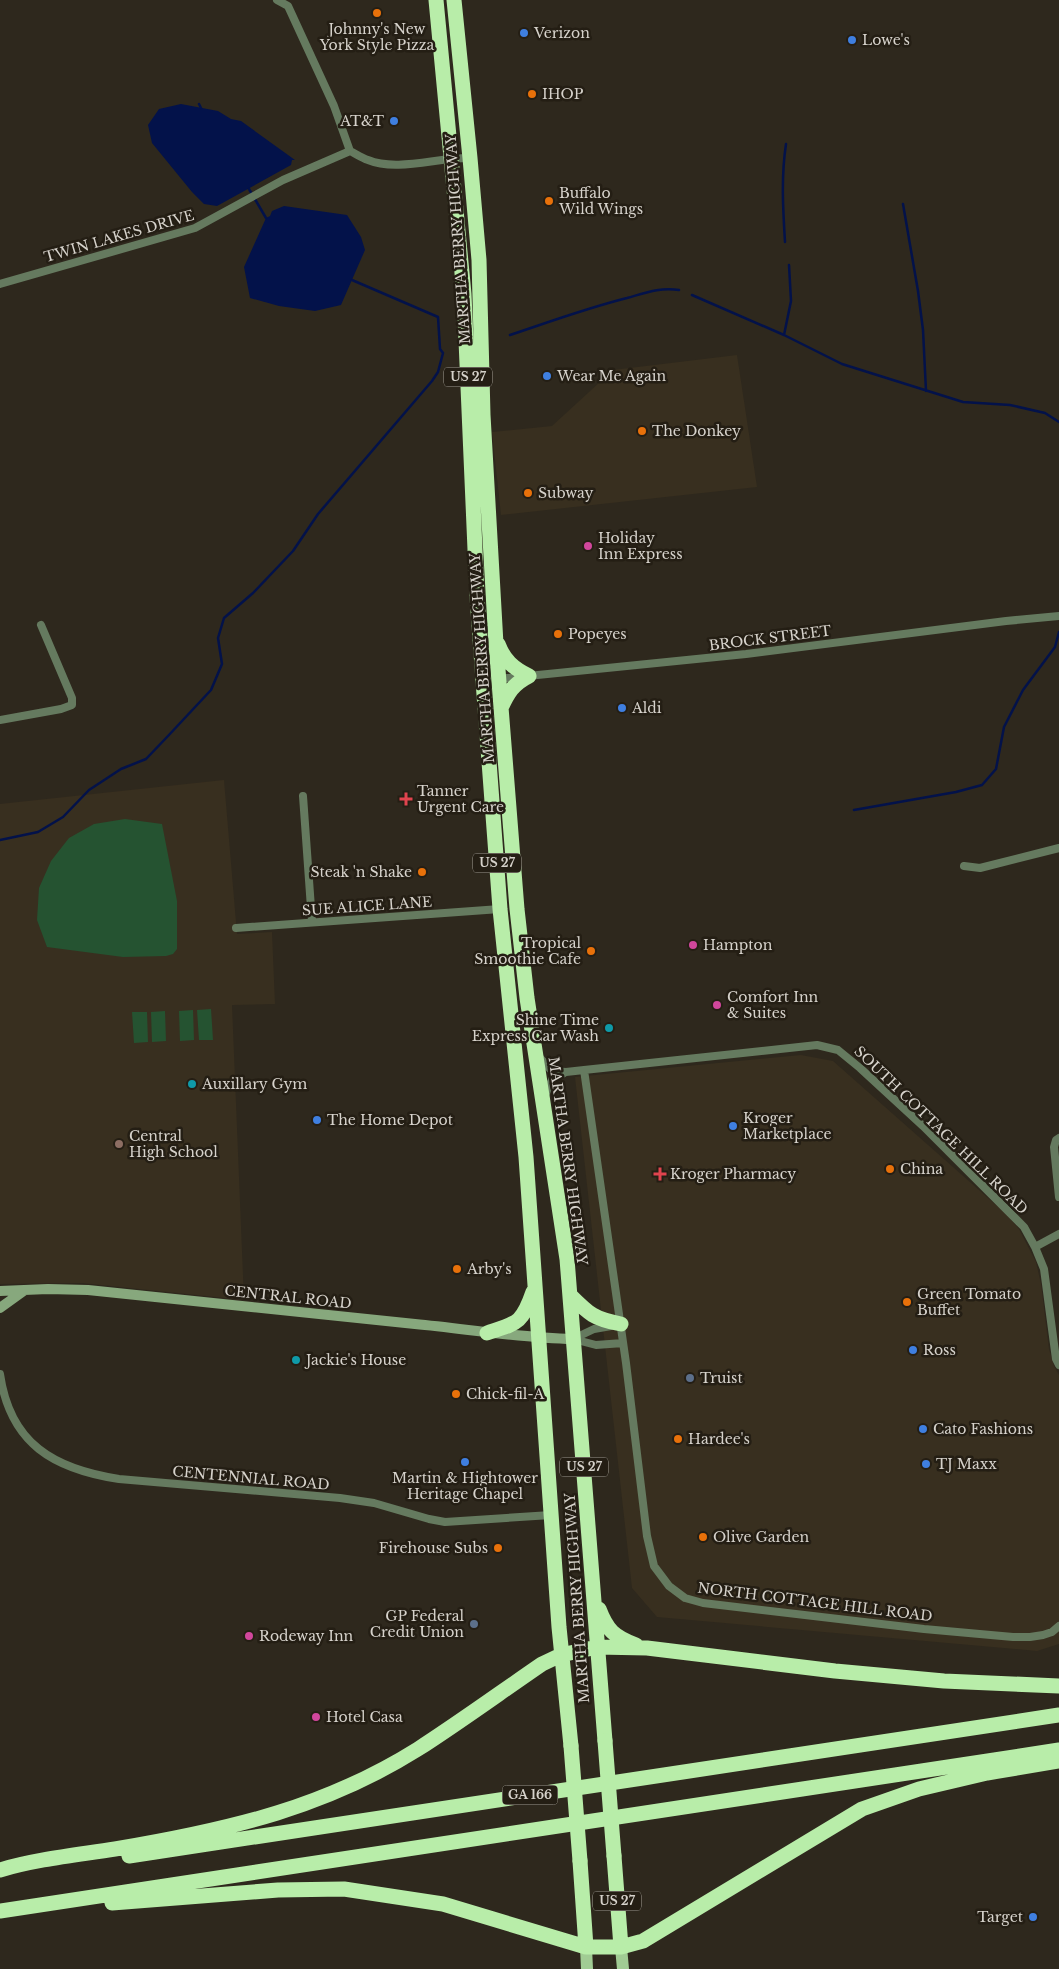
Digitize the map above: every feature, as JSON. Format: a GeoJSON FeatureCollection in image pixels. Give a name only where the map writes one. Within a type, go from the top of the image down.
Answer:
{"type":"FeatureCollection","features":[{"type":"Feature","properties":{"kind":"highway","name":"MARTHA BERRY HIGHWAY"},"geometry":{"type":"LineString","coordinates":[[436,0],[464,294],[476,587],[500,909],[526,1157],[561,1655],[571,1746],[586,1947]]}},
{"type":"Feature","properties":{"kind":"highway","name":"MARTHA BERRY HIGHWAY"},"geometry":{"type":"LineString","coordinates":[[454,0],[478,260],[483,415],[498,679],[527,998],[563,1231],[570,1295],[621,1947]]}},
{"type":"Feature","properties":{"kind":"highway"},"geometry":{"type":"LineString","coordinates":[[496,639],[508,663],[516,670],[529,676]]}},
{"type":"Feature","properties":{"kind":"highway"},"geometry":{"type":"LineString","coordinates":[[501,709],[510,689],[516,683],[529,676]]}},
{"type":"Feature","properties":{"kind":"highway"},"geometry":{"type":"LineString","coordinates":[[500,909],[518,909]]}},
{"type":"Feature","properties":{"kind":"highway"},"geometry":{"type":"LineString","coordinates":[[486,1333],[516,1323],[522,1317],[535,1286]]}},
{"type":"Feature","properties":{"kind":"highway"},"geometry":{"type":"LineString","coordinates":[[570,1295],[587,1312],[599,1320],[621,1324]]}},
{"type":"Feature","properties":{"kind":"highway"},"geometry":{"type":"LineString","coordinates":[[594,1596],[610,1631],[625,1641],[647,1648]]}},
{"type":"Feature","properties":{"kind":"highway"},"geometry":{"type":"LineString","coordinates":[[0,1870],[223,1827],[277,1813],[331,1793],[416,1750],[542,1664],[561,1655],[597,1647],[647,1648],[835,1671],[944,1681],[1059,1686]]}},
{"type":"Feature","properties":{"kind":"highway","name":"GA 166"},"geometry":{"type":"LineString","coordinates":[[0,1875],[1059,1715]]}},
{"type":"Feature","properties":{"kind":"highway"},"geometry":{"type":"LineString","coordinates":[[0,1912],[1059,1750]]}},
{"type":"Feature","properties":{"kind":"highway"},"geometry":{"type":"LineString","coordinates":[[42,1905],[113,1903],[300,1889],[344,1889],[443,1904],[586,1947],[621,1947],[643,1940],[862,1809],[934,1785],[1059,1761]]}},
{"type":"Feature","properties":{"kind":"main road","name":"MARTHA BERRY HIGHWAY"},"geometry":{"type":"LineString","coordinates":[[586,1947],[587,1969]]}},
{"type":"Feature","properties":{"kind":"main road","name":"MARTHA BERRY HIGHWAY"},"geometry":{"type":"LineString","coordinates":[[621,1947],[624,1969]]}},
{"type":"Feature","properties":{"kind":"street"},"geometry":{"type":"LineString","coordinates":[[277,0],[288,6],[327,90],[350,151],[368,161],[390,164],[452,157],[470,158]]}},
{"type":"Feature","properties":{"kind":"street","name":"TWIN LAKES DRIVE"},"geometry":{"type":"LineString","coordinates":[[0,284],[195,228],[283,180],[350,151]]}},
{"type":"Feature","properties":{"kind":"street","name":"BROCK STREET"},"geometry":{"type":"LineString","coordinates":[[483,681],[746,654],[1059,616]]}},
{"type":"Feature","properties":{"kind":"street"},"geometry":{"type":"LineString","coordinates":[[0,720],[61,709],[72,704],[72,698],[41,625]]}},
{"type":"Feature","properties":{"kind":"street"},"geometry":{"type":"LineString","coordinates":[[303,796],[312,922]]}},
{"type":"Feature","properties":{"kind":"street"},"geometry":{"type":"LineString","coordinates":[[964,866],[980,868],[1059,848]]}},
{"type":"Feature","properties":{"kind":"street","name":"SUE ALICE LANE"},"geometry":{"type":"LineString","coordinates":[[236,928],[500,909]]}},
{"type":"Feature","properties":{"kind":"street","name":"SOUTH COTTAGE HILL ROAD"},"geometry":{"type":"LineString","coordinates":[[566,1072],[817,1045],[838,1050],[916,1120],[1024,1227],[1035,1247],[1044,1270],[1056,1359],[1059,1365]]}},
{"type":"Feature","properties":{"kind":"street"},"geometry":{"type":"LineString","coordinates":[[536,1051],[546,1066],[552,1071],[566,1072]]}},
{"type":"Feature","properties":{"kind":"street"},"geometry":{"type":"LineString","coordinates":[[584,1070],[623,1343]]}},
{"type":"Feature","properties":{"kind":"street"},"geometry":{"type":"LineString","coordinates":[[543,1099],[548,1085],[553,1078],[566,1072]]}},
{"type":"Feature","properties":{"kind":"street"},"geometry":{"type":"LineString","coordinates":[[1059,1138],[1056,1140],[1054,1148],[1059,1197]]}},
{"type":"Feature","properties":{"kind":"street"},"geometry":{"type":"LineString","coordinates":[[1035,1247],[1059,1234]]}},
{"type":"Feature","properties":{"kind":"street"},"geometry":{"type":"LineString","coordinates":[[0,1308],[26,1289]]}},
{"type":"Feature","properties":{"kind":"street","name":"CENTRAL ROAD"},"geometry":{"type":"LineString","coordinates":[[0,1291],[26,1289],[88,1290],[419,1324],[486,1333],[573,1339],[596,1345],[623,1343]]}},
{"type":"Feature","properties":{"kind":"street","name":"CENTRAL ROAD"},"geometry":{"type":"LineString","coordinates":[[573,1339],[594,1329],[621,1324]]}},
{"type":"Feature","properties":{"kind":"street","name":"NORTH COTTAGE HILL ROAD"},"geometry":{"type":"LineString","coordinates":[[623,1343],[647,1536],[654,1566],[670,1586],[685,1598],[703,1603],[912,1628],[1013,1637],[1043,1635],[1052,1632],[1059,1626]]}},
{"type":"Feature","properties":{"kind":"street","name":"CENTENNIAL ROAD"},"geometry":{"type":"LineString","coordinates":[[0,1374],[12,1416],[30,1441],[49,1458],[90,1475],[340,1498],[374,1503],[429,1520],[445,1522],[551,1515]]}},
{"type":"Feature","properties":{"kind":"shaded area"},"geometry":{"type":"Polygon","coordinates":[[[181,104],[218,111],[231,119],[241,121],[295,160],[292,160],[291,165],[217,206],[204,204],[152,143],[148,125],[159,109],[181,104]]]}},
{"type":"Feature","properties":{"kind":"shaded area"},"geometry":{"type":"Polygon","coordinates":[[[284,206],[347,215],[361,237],[365,250],[341,305],[315,311],[279,306],[250,298],[244,267],[266,218],[270,216],[272,211],[284,206]]]}},
{"type":"Feature","properties":{"kind":"shaded area"},"geometry":{"type":"Polygon","coordinates":[[[737,355],[757,487],[501,515],[492,432],[552,426],[613,370],[737,355]]]}},
{"type":"Feature","properties":{"kind":"shaded area","name":"Central High School"},"geometry":{"type":"Polygon","coordinates":[[[224,780],[237,934],[272,932],[275,1004],[232,1005],[244,1300],[82,1283],[0,1284],[0,804],[224,780]]]}},
{"type":"Feature","properties":{"kind":"shaded area"},"geometry":{"type":"Polygon","coordinates":[[[801,1055],[833,1061],[1005,1213],[1019,1229],[1036,1262],[1041,1284],[1049,1349],[1059,1375],[1059,1644],[1037,1651],[657,1617],[632,1588],[575,1077],[801,1055]]]}},
{"type":"Feature","properties":{"kind":"green space"},"geometry":{"type":"Polygon","coordinates":[[[125,819],[162,824],[177,901],[177,949],[173,954],[166,956],[123,957],[47,947],[37,920],[39,888],[51,861],[69,838],[94,824],[125,819]]]}},
{"type":"Feature","properties":{"kind":"green space"},"geometry":{"type":"Polygon","coordinates":[[[211,1009],[213,1040],[199,1040],[197,1010],[211,1009]]]}},
{"type":"Feature","properties":{"kind":"green space"},"geometry":{"type":"Polygon","coordinates":[[[193,1010],[194,1040],[180,1041],[179,1011],[193,1010]]]}},
{"type":"Feature","properties":{"kind":"green space"},"geometry":{"type":"Polygon","coordinates":[[[165,1011],[166,1041],[152,1042],[151,1012],[165,1011]]]}},
{"type":"Feature","properties":{"kind":"green space"},"geometry":{"type":"Polygon","coordinates":[[[132,1012],[147,1012],[148,1042],[134,1043],[132,1012]]]}},
{"type":"Feature","properties":{"kind":"waterway"},"geometry":{"type":"LineString","coordinates":[[199,104],[201,108]]}},
{"type":"Feature","properties":{"kind":"waterway"},"geometry":{"type":"LineString","coordinates":[[785,242],[783,181],[786,144]]}},
{"type":"Feature","properties":{"kind":"waterway"},"geometry":{"type":"LineString","coordinates":[[249,189],[266,218]]}},
{"type":"Feature","properties":{"kind":"waterway"},"geometry":{"type":"LineString","coordinates":[[903,204],[923,330],[926,391]]}},
{"type":"Feature","properties":{"kind":"waterway"},"geometry":{"type":"LineString","coordinates":[[784,335],[791,301],[789,265]]}},
{"type":"Feature","properties":{"kind":"waterway"},"geometry":{"type":"LineString","coordinates":[[0,840],[38,832],[63,817],[89,790],[121,769],[146,759],[168,736],[211,690],[222,664],[218,638],[224,618],[253,593],[293,551],[318,514],[438,372],[443,353],[440,349],[438,317],[352,280]]}},
{"type":"Feature","properties":{"kind":"waterway"},"geometry":{"type":"LineString","coordinates":[[510,335],[646,292],[665,289],[679,290]]}},
{"type":"Feature","properties":{"kind":"waterway"},"geometry":{"type":"LineString","coordinates":[[692,295],[784,335],[842,364],[963,402],[1010,405],[1045,413],[1059,422]]}},
{"type":"Feature","properties":{"kind":"waterway"},"geometry":{"type":"LineString","coordinates":[[854,810],[956,792],[982,785],[996,769],[1004,727],[1023,690],[1055,647],[1059,632]]}},
{"type":"Feature","properties":{"kind":"place","name":"Johnny's New York Style Pizza"},"geometry":{"type":"Point","coordinates":[377,13]}},
{"type":"Feature","properties":{"kind":"place","name":"Verizon"},"geometry":{"type":"Point","coordinates":[524,33]}},
{"type":"Feature","properties":{"kind":"place","name":"Lowe's"},"geometry":{"type":"Point","coordinates":[852,40]}},
{"type":"Feature","properties":{"kind":"place","name":"IHOP"},"geometry":{"type":"Point","coordinates":[532,94]}},
{"type":"Feature","properties":{"kind":"place","name":"AT&T"},"geometry":{"type":"Point","coordinates":[394,121]}},
{"type":"Feature","properties":{"kind":"place","name":"Buffalo Wild Wings"},"geometry":{"type":"Point","coordinates":[549,201]}},
{"type":"Feature","properties":{"kind":"place","name":"Wear Me Again"},"geometry":{"type":"Point","coordinates":[547,376]}},
{"type":"Feature","properties":{"kind":"place","name":"The Donkey"},"geometry":{"type":"Point","coordinates":[642,431]}},
{"type":"Feature","properties":{"kind":"place","name":"Subway"},"geometry":{"type":"Point","coordinates":[528,493]}},
{"type":"Feature","properties":{"kind":"place","name":"Holiday Inn Express"},"geometry":{"type":"Point","coordinates":[588,546]}},
{"type":"Feature","properties":{"kind":"place","name":"Popeyes"},"geometry":{"type":"Point","coordinates":[558,634]}},
{"type":"Feature","properties":{"kind":"place","name":"Aldi"},"geometry":{"type":"Point","coordinates":[622,708]}},
{"type":"Feature","properties":{"kind":"place","name":"Tanner Urgent Care"},"geometry":{"type":"Point","coordinates":[406,799]}},
{"type":"Feature","properties":{"kind":"place","name":"Steak 'n Shake"},"geometry":{"type":"Point","coordinates":[422,872]}},
{"type":"Feature","properties":{"kind":"place","name":"Hampton"},"geometry":{"type":"Point","coordinates":[693,945]}},
{"type":"Feature","properties":{"kind":"place","name":"Tropical Smoothie Cafe"},"geometry":{"type":"Point","coordinates":[591,951]}},
{"type":"Feature","properties":{"kind":"place","name":"Comfort Inn & Suites"},"geometry":{"type":"Point","coordinates":[717,1005]}},
{"type":"Feature","properties":{"kind":"place","name":"Shine Time Express Car Wash"},"geometry":{"type":"Point","coordinates":[609,1028]}},
{"type":"Feature","properties":{"kind":"place","name":"Auxillary Gym"},"geometry":{"type":"Point","coordinates":[192,1084]}},
{"type":"Feature","properties":{"kind":"place","name":"The Home Depot"},"geometry":{"type":"Point","coordinates":[317,1120]}},
{"type":"Feature","properties":{"kind":"place","name":"Kroger Marketplace"},"geometry":{"type":"Point","coordinates":[733,1126]}},
{"type":"Feature","properties":{"kind":"place","name":"Central High School"},"geometry":{"type":"Point","coordinates":[119,1144]}},
{"type":"Feature","properties":{"kind":"place","name":"China"},"geometry":{"type":"Point","coordinates":[890,1169]}},
{"type":"Feature","properties":{"kind":"place","name":"Kroger Pharmacy"},"geometry":{"type":"Point","coordinates":[660,1174]}},
{"type":"Feature","properties":{"kind":"place","name":"Arby's"},"geometry":{"type":"Point","coordinates":[457,1269]}},
{"type":"Feature","properties":{"kind":"place","name":"Green Tomato Buffet"},"geometry":{"type":"Point","coordinates":[907,1302]}},
{"type":"Feature","properties":{"kind":"place","name":"Ross"},"geometry":{"type":"Point","coordinates":[913,1350]}},
{"type":"Feature","properties":{"kind":"place","name":"Jackie's House"},"geometry":{"type":"Point","coordinates":[296,1360]}},
{"type":"Feature","properties":{"kind":"place","name":"Truist"},"geometry":{"type":"Point","coordinates":[690,1378]}},
{"type":"Feature","properties":{"kind":"place","name":"Chick-fil-A"},"geometry":{"type":"Point","coordinates":[456,1394]}},
{"type":"Feature","properties":{"kind":"place","name":"Cato Fashions"},"geometry":{"type":"Point","coordinates":[923,1429]}},
{"type":"Feature","properties":{"kind":"place","name":"Hardee's"},"geometry":{"type":"Point","coordinates":[678,1439]}},
{"type":"Feature","properties":{"kind":"place","name":"Martin & Hightower Heritage Chapel"},"geometry":{"type":"Point","coordinates":[465,1462]}},
{"type":"Feature","properties":{"kind":"place","name":"TJ Maxx"},"geometry":{"type":"Point","coordinates":[926,1464]}},
{"type":"Feature","properties":{"kind":"place","name":"Olive Garden"},"geometry":{"type":"Point","coordinates":[703,1537]}},
{"type":"Feature","properties":{"kind":"place","name":"Firehouse Subs"},"geometry":{"type":"Point","coordinates":[498,1548]}},
{"type":"Feature","properties":{"kind":"place","name":"GP Federal Credit Union"},"geometry":{"type":"Point","coordinates":[474,1624]}},
{"type":"Feature","properties":{"kind":"place","name":"Rodeway Inn"},"geometry":{"type":"Point","coordinates":[249,1636]}},
{"type":"Feature","properties":{"kind":"place","name":"Hotel Casa"},"geometry":{"type":"Point","coordinates":[316,1717]}},
{"type":"Feature","properties":{"kind":"place","name":"Target"},"geometry":{"type":"Point","coordinates":[1033,1917]}}]}
